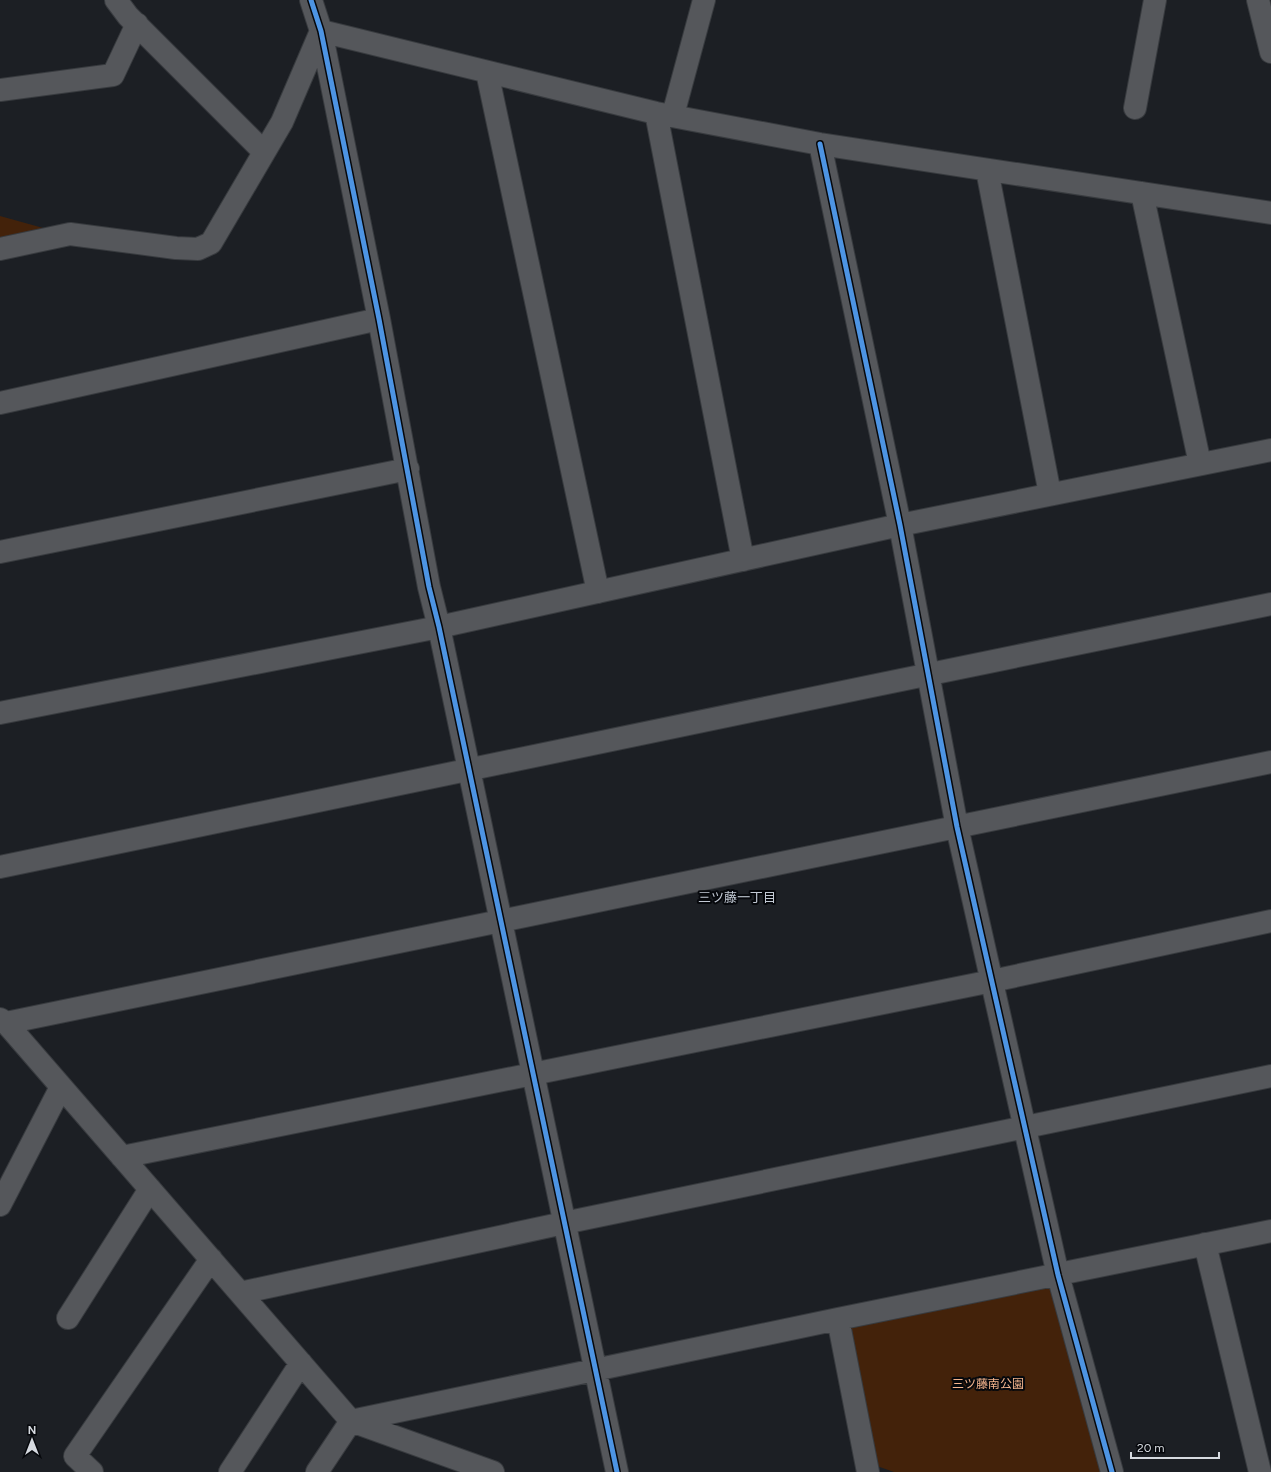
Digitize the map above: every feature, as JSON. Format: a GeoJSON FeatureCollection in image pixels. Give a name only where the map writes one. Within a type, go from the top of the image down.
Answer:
{"type":"FeatureCollection","features":[{"type":"Feature","properties":{"kind":"street"},"geometry":{"type":"LineString","coordinates":[[116,0],[137,24],[264,152]]}},
{"type":"Feature","properties":{"kind":"street"},"geometry":{"type":"LineString","coordinates":[[311,0],[321,31],[380,319],[429,587],[439,627],[616,1472]]}},
{"type":"Feature","properties":{"kind":"street"},"geometry":{"type":"LineString","coordinates":[[704,0],[664,114],[743,560]]}},
{"type":"Feature","properties":{"kind":"street"},"geometry":{"type":"LineString","coordinates":[[1135,108],[1155,0]]}},
{"type":"Feature","properties":{"kind":"street"},"geometry":{"type":"LineString","coordinates":[[1258,0],[1271,52]]}},
{"type":"Feature","properties":{"kind":"street"},"geometry":{"type":"LineString","coordinates":[[0,90],[113,76],[137,24]]}},
{"type":"Feature","properties":{"kind":"street"},"geometry":{"type":"LineString","coordinates":[[321,31],[664,114],[820,144],[1271,213]]}},
{"type":"Feature","properties":{"kind":"street"},"geometry":{"type":"LineString","coordinates":[[0,249],[70,234],[176,248],[198,248],[211,243],[282,122],[321,31]]}},
{"type":"Feature","properties":{"kind":"street"},"geometry":{"type":"LineString","coordinates":[[487,72],[598,592]]}},
{"type":"Feature","properties":{"kind":"street"},"geometry":{"type":"LineString","coordinates":[[820,144],[900,525],[957,827],[1058,1275],[1112,1472]]}},
{"type":"Feature","properties":{"kind":"street"},"geometry":{"type":"LineString","coordinates":[[987,170],[1050,494]]}},
{"type":"Feature","properties":{"kind":"street"},"geometry":{"type":"LineString","coordinates":[[1142,193],[1200,464]]}},
{"type":"Feature","properties":{"kind":"street"},"geometry":{"type":"LineString","coordinates":[[0,403],[380,319]]}},
{"type":"Feature","properties":{"kind":"street"},"geometry":{"type":"LineString","coordinates":[[0,713],[439,627],[900,525],[1271,450]]}},
{"type":"Feature","properties":{"kind":"street"},"geometry":{"type":"LineString","coordinates":[[0,552],[408,469]]}},
{"type":"Feature","properties":{"kind":"street"},"geometry":{"type":"LineString","coordinates":[[0,867],[1271,604]]}},
{"type":"Feature","properties":{"kind":"street"},"geometry":{"type":"LineString","coordinates":[[493,1472],[465,1467],[351,1421],[3,1021],[500,921],[1271,762]]}},
{"type":"Feature","properties":{"kind":"street"},"geometry":{"type":"LineString","coordinates":[[122,1157],[992,981],[1271,921]]}},
{"type":"Feature","properties":{"kind":"street"},"geometry":{"type":"LineString","coordinates":[[240,1293],[564,1223],[1271,1076]]}},
{"type":"Feature","properties":{"kind":"street"},"geometry":{"type":"LineString","coordinates":[[0,1205],[61,1087]]}},
{"type":"Feature","properties":{"kind":"street"},"geometry":{"type":"LineString","coordinates":[[68,1318],[150,1189]]}},
{"type":"Feature","properties":{"kind":"street"},"geometry":{"type":"LineString","coordinates":[[317,1472],[351,1421],[595,1369],[1271,1231]]}},
{"type":"Feature","properties":{"kind":"street"},"geometry":{"type":"LineString","coordinates":[[1205,1244],[1260,1472]]}},
{"type":"Feature","properties":{"kind":"street"},"geometry":{"type":"LineString","coordinates":[[92,1472],[75,1456],[211,1259]]}},
{"type":"Feature","properties":{"kind":"street"},"geometry":{"type":"LineString","coordinates":[[838,1319],[868,1472]]}},
{"type":"Feature","properties":{"kind":"street"},"geometry":{"type":"LineString","coordinates":[[230,1472],[301,1363]]}},
{"type":"Feature","properties":{"kind":"green space"},"geometry":{"type":"Polygon","coordinates":[[[0,216],[54,231],[0,242],[0,216]]]}},
{"type":"Feature","properties":{"kind":"green space","name":"三ツ藤南公園"},"geometry":{"type":"Polygon","coordinates":[[[1053,1281],[1105,1472],[894,1472],[874,1465],[845,1322],[1053,1281]]]}},
{"type":"Feature","properties":{"kind":"cycle path"},"geometry":{"type":"LineString","coordinates":[[311,0],[321,31],[379,319],[429,587],[439,627],[617,1472]]}},
{"type":"Feature","properties":{"kind":"cycle path"},"geometry":{"type":"LineString","coordinates":[[820,144],[900,525],[957,827],[1058,1275],[1112,1472]]}},
{"type":"Feature","properties":{"kind":"district","name":"三ツ藤一丁目"},"geometry":{"type":"Point","coordinates":[737,897]}}]}
